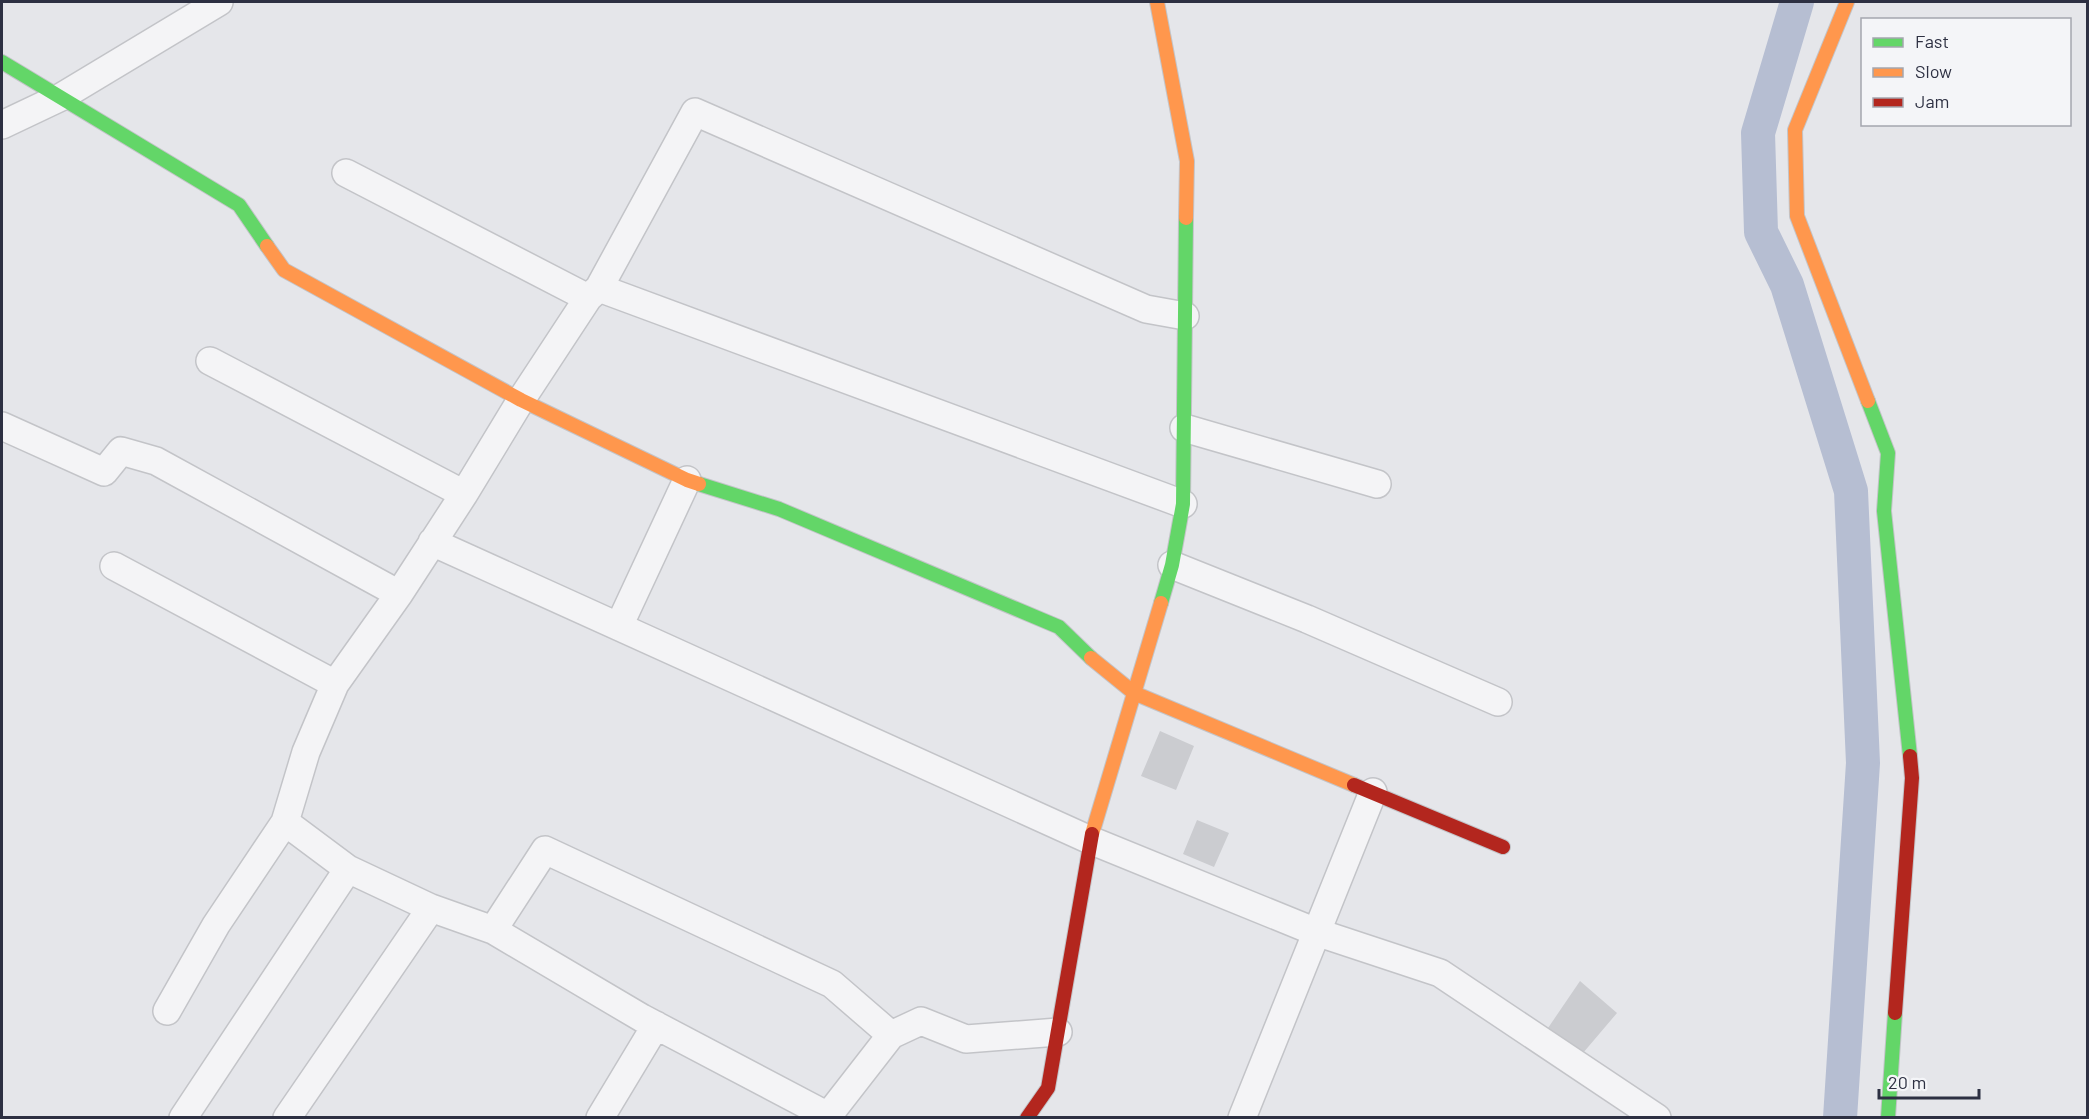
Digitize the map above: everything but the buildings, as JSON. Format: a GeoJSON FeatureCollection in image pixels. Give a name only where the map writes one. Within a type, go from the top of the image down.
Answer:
{"type":"FeatureCollection","features":[{"type":"Feature","properties":{"kind":"street"},"geometry":{"type":"LineString","coordinates":[[2,125],[61,97],[219,2]]}},
{"type":"Feature","properties":{"kind":"street"},"geometry":{"type":"LineString","coordinates":[[1027,1118],[1048,1088],[1090,840],[1172,565],[1183,504],[1187,161],[1157,2]]}},
{"type":"Feature","properties":{"kind":"street"},"geometry":{"type":"LineString","coordinates":[[1847,2],[1795,130],[1797,216],[1888,453],[1884,511],[1912,778],[1888,1118]]}},
{"type":"Feature","properties":{"kind":"street"},"geometry":{"type":"LineString","coordinates":[[2,62],[239,205],[284,270],[521,400],[687,480],[779,509],[1059,627],[1081,650],[1134,693],[1503,847]]}},
{"type":"Feature","properties":{"kind":"street"},"geometry":{"type":"LineString","coordinates":[[167,1011],[216,925],[285,822],[306,752],[335,684],[399,594],[521,400],[594,293],[695,112],[1146,309],[1185,316]]}},
{"type":"Feature","properties":{"kind":"street"},"geometry":{"type":"LineString","coordinates":[[346,173],[594,293],[1183,504]]}},
{"type":"Feature","properties":{"kind":"street"},"geometry":{"type":"LineString","coordinates":[[210,361],[464,494]]}},
{"type":"Feature","properties":{"kind":"street"},"geometry":{"type":"LineString","coordinates":[[2,426],[104,472],[121,452],[156,461],[399,594]]}},
{"type":"Feature","properties":{"kind":"street"},"geometry":{"type":"LineString","coordinates":[[1184,428],[1377,484]]}},
{"type":"Feature","properties":{"kind":"street"},"geometry":{"type":"LineString","coordinates":[[619,626],[687,480]]}},
{"type":"Feature","properties":{"kind":"street"},"geometry":{"type":"LineString","coordinates":[[432,542],[1090,840],[1317,932],[1440,973],[1657,1118]]}},
{"type":"Feature","properties":{"kind":"street"},"geometry":{"type":"LineString","coordinates":[[1172,565],[1307,619],[1498,702]]}},
{"type":"Feature","properties":{"kind":"street"},"geometry":{"type":"LineString","coordinates":[[114,566],[335,684]]}},
{"type":"Feature","properties":{"kind":"street"},"geometry":{"type":"LineString","coordinates":[[1242,1118],[1373,792]]}},
{"type":"Feature","properties":{"kind":"street"},"geometry":{"type":"LineString","coordinates":[[285,822],[348,869],[431,908],[493,930],[656,1025],[828,1116],[891,1035],[921,1021],[966,1039],[1058,1032]]}},
{"type":"Feature","properties":{"kind":"street"},"geometry":{"type":"LineString","coordinates":[[493,930],[545,850],[832,984],[891,1035]]}},
{"type":"Feature","properties":{"kind":"street"},"geometry":{"type":"LineString","coordinates":[[183,1118],[348,869]]}},
{"type":"Feature","properties":{"kind":"street"},"geometry":{"type":"LineString","coordinates":[[287,1118],[431,908]]}},
{"type":"Feature","properties":{"kind":"street"},"geometry":{"type":"LineString","coordinates":[[600,1118],[656,1025]]}},
{"type":"Feature","properties":{"kind":"waterway"},"geometry":{"type":"LineString","coordinates":[[1797,2],[1758,133],[1761,232],[1787,285],[1851,491],[1863,763],[1840,1118]]}},
{"type":"Feature","properties":{"kind":"traffic: fast"},"geometry":{"type":"LineString","coordinates":[[2,62],[239,205],[267,246]]}},
{"type":"Feature","properties":{"kind":"traffic: fast"},"geometry":{"type":"LineString","coordinates":[[1161,603],[1172,565],[1183,504],[1186,218]]}},
{"type":"Feature","properties":{"kind":"traffic: fast"},"geometry":{"type":"LineString","coordinates":[[1868,401],[1888,453],[1884,511],[1910,756]]}},
{"type":"Feature","properties":{"kind":"traffic: fast"},"geometry":{"type":"LineString","coordinates":[[699,484],[779,509],[1059,627],[1091,658]]}},
{"type":"Feature","properties":{"kind":"traffic: fast"},"geometry":{"type":"LineString","coordinates":[[1888,1118],[1895,1013]]}},
{"type":"Feature","properties":{"kind":"traffic: slow"},"geometry":{"type":"LineString","coordinates":[[1157,2],[1187,161],[1186,218]]}},
{"type":"Feature","properties":{"kind":"traffic: slow"},"geometry":{"type":"LineString","coordinates":[[1847,2],[1795,130],[1797,216],[1868,401]]}},
{"type":"Feature","properties":{"kind":"traffic: slow"},"geometry":{"type":"LineString","coordinates":[[267,246],[284,270],[521,400],[699,484]]}},
{"type":"Feature","properties":{"kind":"traffic: slow"},"geometry":{"type":"LineString","coordinates":[[1092,834],[1161,603]]}},
{"type":"Feature","properties":{"kind":"traffic: slow"},"geometry":{"type":"LineString","coordinates":[[1091,658],[1134,693],[1354,785]]}},
{"type":"Feature","properties":{"kind":"traffic: jam"},"geometry":{"type":"LineString","coordinates":[[1895,1013],[1912,778],[1910,756]]}},
{"type":"Feature","properties":{"kind":"traffic: jam"},"geometry":{"type":"LineString","coordinates":[[1354,785],[1503,847]]}},
{"type":"Feature","properties":{"kind":"traffic: jam"},"geometry":{"type":"LineString","coordinates":[[1027,1118],[1048,1088],[1092,834]]}}]}
